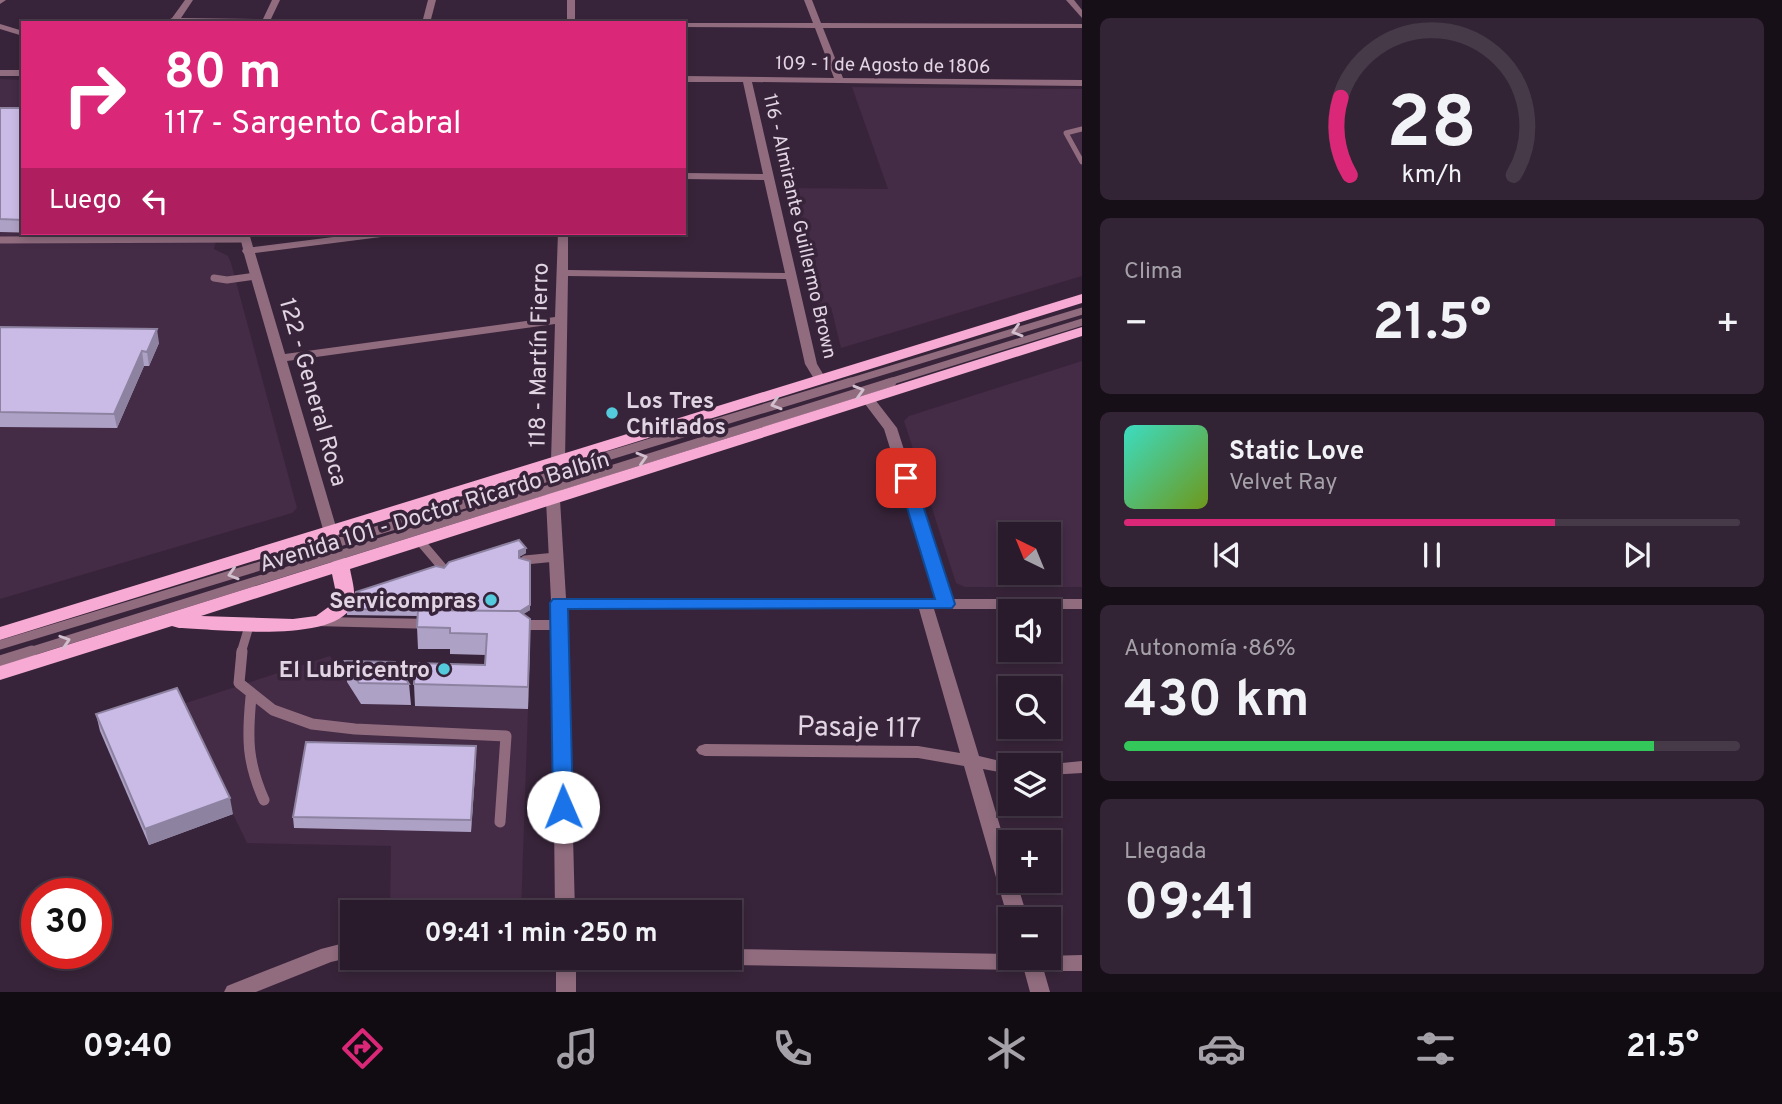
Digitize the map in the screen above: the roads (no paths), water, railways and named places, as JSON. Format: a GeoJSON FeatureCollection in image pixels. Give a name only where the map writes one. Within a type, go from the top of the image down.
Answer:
{"type":"FeatureCollection","features":[{"type":"Feature","properties":{"kind":"main road","name":"Avenida 101 - Doctor Ricardo Balbín"},"geometry":{"type":"LineString","coordinates":[[0,673],[158,624],[335,548],[419,540],[555,481],[820,379],[1082,298]]}},
{"type":"Feature","properties":{"kind":"main road","name":"Avenida 101 - Doctor Ricardo Balbín"},"geometry":{"type":"LineString","coordinates":[[0,634],[335,548],[555,481],[868,400],[1082,331]]}},
{"type":"Feature","properties":{"kind":"main road"},"geometry":{"type":"LineString","coordinates":[[158,624],[293,625],[320,622],[332,616],[343,605],[345,593],[335,548]]}},
{"type":"Feature","properties":{"kind":"street"},"geometry":{"type":"LineString","coordinates":[[171,21],[189,0]]}},
{"type":"Feature","properties":{"kind":"street"},"geometry":{"type":"LineString","coordinates":[[266,21],[276,0]]}},
{"type":"Feature","properties":{"kind":"street"},"geometry":{"type":"LineString","coordinates":[[427,21],[432,0]]}},
{"type":"Feature","properties":{"kind":"street"},"geometry":{"type":"LineString","coordinates":[[571,0],[571,21]]}},
{"type":"Feature","properties":{"kind":"street"},"geometry":{"type":"LineString","coordinates":[[808,0],[840,81]]}},
{"type":"Feature","properties":{"kind":"street"},"geometry":{"type":"LineString","coordinates":[[1070,0],[1082,16]]}},
{"type":"Feature","properties":{"kind":"street"},"geometry":{"type":"LineString","coordinates":[[686,25],[1082,26]]}},
{"type":"Feature","properties":{"kind":"street"},"geometry":{"type":"LineString","coordinates":[[0,26],[21,33]]}},
{"type":"Feature","properties":{"kind":"street"},"geometry":{"type":"LineString","coordinates":[[0,73],[21,74]]}},
{"type":"Feature","properties":{"kind":"street","name":"109 - 1 de Agosto de 1806"},"geometry":{"type":"LineString","coordinates":[[686,79],[1082,83]]}},
{"type":"Feature","properties":{"kind":"street","name":"116 - Almirante Guillermo Brown"},"geometry":{"type":"LineString","coordinates":[[747,80],[811,364],[820,379]]}},
{"type":"Feature","properties":{"kind":"street"},"geometry":{"type":"LineString","coordinates":[[686,176],[770,177]]}},
{"type":"Feature","properties":{"kind":"street"},"geometry":{"type":"LineString","coordinates":[[245,241],[353,235]]}},
{"type":"Feature","properties":{"kind":"street","name":"118 - Martín Fierro"},"geometry":{"type":"LineString","coordinates":[[563,235],[555,481],[565,900]]}},
{"type":"Feature","properties":{"kind":"street","name":"122 - General Roca"},"geometry":{"type":"LineString","coordinates":[[245,241],[335,548]]}},
{"type":"Feature","properties":{"kind":"street"},"geometry":{"type":"LineString","coordinates":[[562,273],[791,276]]}},
{"type":"Feature","properties":{"kind":"street"},"geometry":{"type":"LineString","coordinates":[[281,358],[561,320]]}},
{"type":"Feature","properties":{"kind":"street"},"geometry":{"type":"LineString","coordinates":[[868,400],[890,428],[946,604]]}},
{"type":"Feature","properties":{"kind":"street"},"geometry":{"type":"LineString","coordinates":[[559,603],[1082,604]]}},
{"type":"Feature","properties":{"kind":"street"},"geometry":{"type":"LineString","coordinates":[[925,604],[1014,907]]}},
{"type":"Feature","properties":{"kind":"street"},"geometry":{"type":"LineString","coordinates":[[320,622],[452,624]]}},
{"type":"Feature","properties":{"kind":"street"},"geometry":{"type":"LineString","coordinates":[[493,624],[560,625]]}},
{"type":"Feature","properties":{"kind":"street","name":"Pasaje 117"},"geometry":{"type":"LineString","coordinates":[[705,750],[918,752],[998,766]]}},
{"type":"Feature","properties":{"kind":"street"},"geometry":{"type":"LineString","coordinates":[[1061,768],[1082,767]]}},
{"type":"Feature","properties":{"kind":"street"},"geometry":{"type":"LineString","coordinates":[[234,992],[340,953]]}},
{"type":"Feature","properties":{"kind":"street"},"geometry":{"type":"LineString","coordinates":[[742,957],[998,960]]}},
{"type":"Feature","properties":{"kind":"street"},"geometry":{"type":"LineString","coordinates":[[1061,962],[1082,963]]}},
{"type":"Feature","properties":{"kind":"street"},"geometry":{"type":"LineString","coordinates":[[566,970],[566,992]]}},
{"type":"Feature","properties":{"kind":"street"},"geometry":{"type":"LineString","coordinates":[[1033,970],[1040,992]]}},
{"type":"Feature","properties":{"kind":"lane"},"geometry":{"type":"LineString","coordinates":[[1082,130],[1066,133],[1082,162]]}},
{"type":"Feature","properties":{"kind":"lane"},"geometry":{"type":"LineString","coordinates":[[93,241],[97,235]]}},
{"type":"Feature","properties":{"kind":"lane"},"geometry":{"type":"LineString","coordinates":[[0,240],[245,241]]}},
{"type":"Feature","properties":{"kind":"lane"},"geometry":{"type":"LineString","coordinates":[[214,278],[228,280],[256,276]]}},
{"type":"Feature","properties":{"kind":"lane"},"geometry":{"type":"LineString","coordinates":[[555,481],[604,457],[1082,311]]}},
{"type":"Feature","properties":{"kind":"lane"},"geometry":{"type":"LineString","coordinates":[[0,645],[335,548],[1082,322]]}},
{"type":"Feature","properties":{"kind":"lane"},"geometry":{"type":"LineString","coordinates":[[419,540],[442,567]]}},
{"type":"Feature","properties":{"kind":"lane"},"geometry":{"type":"LineString","coordinates":[[0,661],[335,548]]}},
{"type":"Feature","properties":{"kind":"lane"},"geometry":{"type":"LineString","coordinates":[[525,560],[556,557]]}},
{"type":"Feature","properties":{"kind":"lane"},"geometry":{"type":"LineString","coordinates":[[250,623],[238,673],[239,683],[251,697],[278,715],[324,728],[506,736],[500,822]]}},
{"type":"Feature","properties":{"kind":"lane"},"geometry":{"type":"LineString","coordinates":[[251,697],[247,754],[250,771],[264,800]]}},
{"type":"Feature","properties":{"kind":"place","name":"Los Tres Chiflados"},"geometry":{"type":"Point","coordinates":[612,413]}},
{"type":"Feature","properties":{"kind":"place","name":"Servicompras"},"geometry":{"type":"Point","coordinates":[491,600]}},
{"type":"Feature","properties":{"kind":"place","name":"El Lubricentro"},"geometry":{"type":"Point","coordinates":[444,669]}}]}
